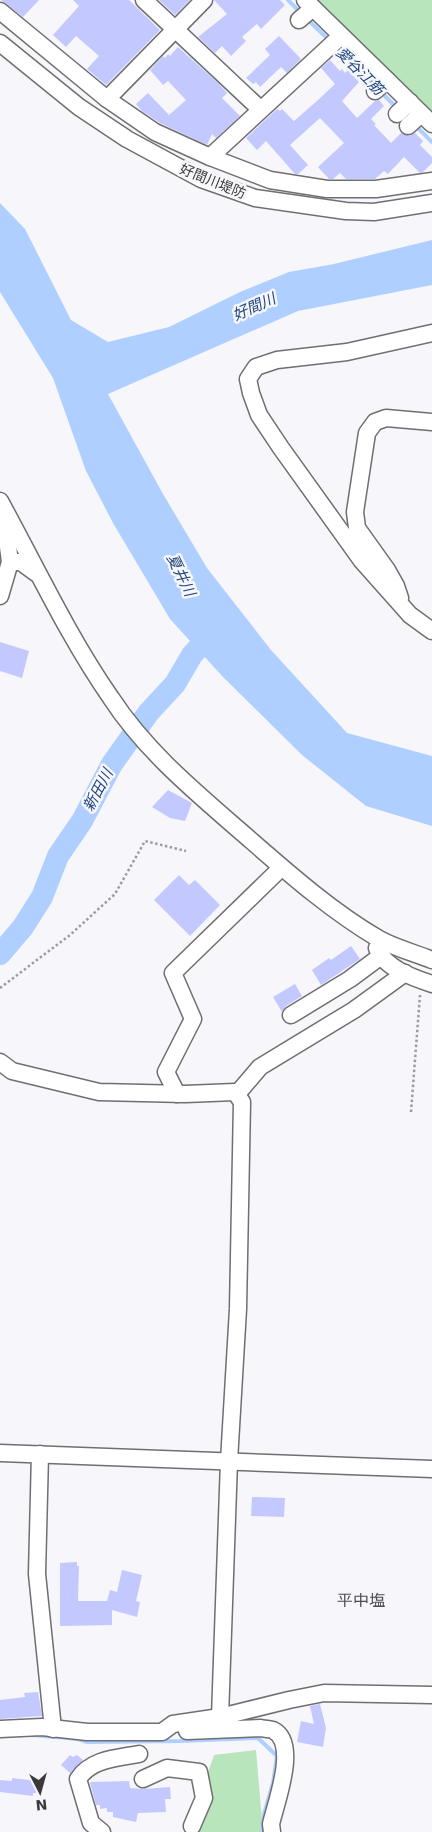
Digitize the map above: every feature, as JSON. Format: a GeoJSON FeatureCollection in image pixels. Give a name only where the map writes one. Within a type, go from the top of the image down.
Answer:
{"type":"FeatureCollection","features":[{"type":"Feature","properties":{"kind":"street"},"geometry":{"type":"LineString","coordinates":[[144,0],[260,109]]}},
{"type":"Feature","properties":{"kind":"street"},"geometry":{"type":"LineString","coordinates":[[107,99],[204,0]]}},
{"type":"Feature","properties":{"kind":"street"},"geometry":{"type":"LineString","coordinates":[[299,20],[309,4],[334,41],[387,80],[421,114],[402,120]]}},
{"type":"Feature","properties":{"kind":"street"},"geometry":{"type":"LineString","coordinates":[[0,11],[107,99],[156,132],[210,157],[270,180],[327,189],[376,189],[432,181]]}},
{"type":"Feature","properties":{"kind":"street"},"geometry":{"type":"LineString","coordinates":[[210,157],[334,41]]}},
{"type":"Feature","properties":{"kind":"street","name":"好間川堤防"},"geometry":{"type":"LineString","coordinates":[[0,43],[79,108],[127,139],[201,179],[255,198],[346,211],[374,212],[432,203]]}},
{"type":"Feature","properties":{"kind":"street"},"geometry":{"type":"LineString","coordinates":[[375,91],[387,80]]}},
{"type":"Feature","properties":{"kind":"street"},"geometry":{"type":"LineString","coordinates":[[432,333],[347,352],[277,360],[256,367],[248,379],[259,415],[362,561],[410,615],[432,631]]}},
{"type":"Feature","properties":{"kind":"street"},"geometry":{"type":"LineString","coordinates":[[400,604],[396,586],[380,559],[357,528],[355,512],[367,432],[375,422],[386,418],[432,422]]}},
{"type":"Feature","properties":{"kind":"street"},"geometry":{"type":"LineString","coordinates":[[0,501],[38,574],[111,700],[138,734],[163,761],[185,783],[281,868],[331,906],[375,936],[432,960]]}},
{"type":"Feature","properties":{"kind":"street"},"geometry":{"type":"LineString","coordinates":[[0,522],[7,539],[10,554],[10,562],[0,596]]}},
{"type":"Feature","properties":{"kind":"street"},"geometry":{"type":"LineString","coordinates":[[10,562],[20,562],[38,574]]}},
{"type":"Feature","properties":{"kind":"street"},"geometry":{"type":"LineString","coordinates":[[177,1094],[166,1072],[193,1019],[173,973],[281,868]]}},
{"type":"Feature","properties":{"kind":"street"},"geometry":{"type":"LineString","coordinates":[[375,936],[381,956],[418,979]]}},
{"type":"Feature","properties":{"kind":"street"},"geometry":{"type":"LineString","coordinates":[[291,1015],[350,979],[381,956]]}},
{"type":"Feature","properties":{"kind":"street"},"geometry":{"type":"LineString","coordinates":[[237,1094],[260,1067],[354,1010],[418,979]]}},
{"type":"Feature","properties":{"kind":"street"},"geometry":{"type":"LineString","coordinates":[[0,1062],[12,1071],[98,1092],[177,1094],[235,1092],[242,1102],[238,1309],[229,1461],[220,1717]]}},
{"type":"Feature","properties":{"kind":"street"},"geometry":{"type":"LineString","coordinates":[[0,1453],[432,1469]]}},
{"type":"Feature","properties":{"kind":"street"},"geometry":{"type":"LineString","coordinates":[[40,1454],[37,1574],[54,1728]]}},
{"type":"Feature","properties":{"kind":"street"},"geometry":{"type":"LineString","coordinates":[[162,1732],[173,1724],[220,1717],[289,1700],[324,1694],[432,1696]]}},
{"type":"Feature","properties":{"kind":"street"},"geometry":{"type":"LineString","coordinates":[[0,1729],[54,1728],[87,1732],[162,1732],[261,1728],[272,1730],[283,1741],[286,1751],[271,1824],[272,1832]]}},
{"type":"Feature","properties":{"kind":"street"},"geometry":{"type":"LineString","coordinates":[[137,1732],[144,1781],[167,1768],[199,1772],[204,1798],[192,1826]]}},
{"type":"Feature","properties":{"kind":"street"},"geometry":{"type":"LineString","coordinates":[[102,1832],[90,1823],[78,1779],[82,1773],[104,1761],[139,1754]]}},
{"type":"Feature","properties":{"kind":"path"},"geometry":{"type":"LineString","coordinates":[[0,988],[70,935],[116,894],[145,841],[186,851]]}},
{"type":"Feature","properties":{"kind":"path"},"geometry":{"type":"LineString","coordinates":[[411,1112],[420,990],[418,979]]}},
{"type":"Feature","properties":{"kind":"green space"},"geometry":{"type":"Polygon","coordinates":[[[305,0],[432,0],[432,124],[305,0]]]}},
{"type":"Feature","properties":{"kind":"green space"},"geometry":{"type":"Polygon","coordinates":[[[256,1750],[263,1832],[188,1832],[214,1755],[256,1750]]]}},
{"type":"Feature","properties":{"kind":"water"},"geometry":{"type":"Polygon","coordinates":[[[0,203],[25,229],[71,320],[108,342],[169,327],[240,292],[289,272],[334,264],[432,240],[432,285],[298,311],[108,394],[163,494],[207,568],[271,650],[347,733],[432,756],[432,826],[366,806],[302,755],[223,677],[170,619],[113,523],[86,471],[53,378],[0,292],[0,203]]]}},
{"type":"Feature","properties":{"kind":"building"},"geometry":{"type":"Polygon","coordinates":[[[1,0],[39,0],[23,17],[1,0]]]}},
{"type":"Feature","properties":{"kind":"building"},"geometry":{"type":"Polygon","coordinates":[[[73,0],[129,0],[160,30],[106,85],[87,69],[99,56],[76,36],[66,47],[53,35],[79,6],[73,0]]]}},
{"type":"Feature","properties":{"kind":"building"},"geometry":{"type":"Polygon","coordinates":[[[159,0],[190,0],[175,15],[159,0]]]}},
{"type":"Feature","properties":{"kind":"building"},"geometry":{"type":"Polygon","coordinates":[[[214,0],[280,0],[285,5],[261,29],[257,24],[242,37],[246,41],[231,56],[222,46],[215,53],[198,37],[227,14],[214,0]]]}},
{"type":"Feature","properties":{"kind":"building"},"geometry":{"type":"Polygon","coordinates":[[[279,36],[301,59],[287,73],[281,67],[260,87],[256,82],[253,84],[246,78],[270,55],[265,49],[279,36]]]}},
{"type":"Feature","properties":{"kind":"building"},"geometry":{"type":"Polygon","coordinates":[[[178,47],[227,93],[222,98],[240,116],[216,138],[212,134],[207,145],[160,123],[142,111],[136,104],[148,93],[169,115],[186,100],[168,81],[163,85],[150,70],[163,56],[165,58],[168,54],[170,56],[178,47]]]}},
{"type":"Feature","properties":{"kind":"building"},"geometry":{"type":"Polygon","coordinates":[[[330,60],[340,71],[342,69],[345,73],[348,70],[359,82],[342,101],[357,118],[375,101],[379,100],[384,106],[371,119],[376,124],[374,125],[391,143],[401,133],[410,136],[415,133],[423,141],[420,145],[432,157],[432,163],[423,172],[420,173],[404,157],[388,174],[384,171],[375,179],[346,179],[340,173],[333,179],[329,179],[318,167],[344,143],[320,118],[290,145],[308,165],[298,174],[295,174],[266,141],[257,150],[246,138],[277,109],[280,111],[282,109],[294,121],[318,100],[335,84],[321,68],[330,60]]]}},
{"type":"Feature","properties":{"kind":"building"},"geometry":{"type":"Polygon","coordinates":[[[0,642],[29,651],[22,678],[0,671],[0,642]]]}},
{"type":"Feature","properties":{"kind":"building"},"geometry":{"type":"Polygon","coordinates":[[[168,790],[192,803],[185,821],[170,818],[152,807],[168,790]]]}},
{"type":"Feature","properties":{"kind":"building"},"geometry":{"type":"Polygon","coordinates":[[[179,875],[189,885],[195,880],[220,905],[190,936],[154,900],[179,875]]]}},
{"type":"Feature","properties":{"kind":"building"},"geometry":{"type":"Polygon","coordinates":[[[351,946],[360,959],[321,985],[312,970],[351,946]]]}},
{"type":"Feature","properties":{"kind":"building"},"geometry":{"type":"Polygon","coordinates":[[[295,984],[302,996],[286,1006],[282,1012],[273,997],[295,984]]]}},
{"type":"Feature","properties":{"kind":"building"},"geometry":{"type":"Polygon","coordinates":[[[252,1497],[285,1498],[284,1517],[251,1516],[252,1497]]]}},
{"type":"Feature","properties":{"kind":"building"},"geometry":{"type":"Polygon","coordinates":[[[77,1562],[77,1566],[79,1566],[78,1601],[107,1601],[110,1590],[117,1592],[122,1570],[142,1575],[136,1601],[140,1602],[137,1617],[112,1610],[112,1625],[60,1626],[60,1563],[77,1562]]]}},
{"type":"Feature","properties":{"kind":"building"},"geometry":{"type":"Polygon","coordinates":[[[38,1692],[42,1716],[0,1719],[0,1700],[25,1697],[24,1693],[38,1692]]]}},
{"type":"Feature","properties":{"kind":"building"},"geometry":{"type":"Polygon","coordinates":[[[320,1704],[326,1728],[323,1747],[297,1742],[301,1721],[314,1724],[310,1706],[320,1704]]]}},
{"type":"Feature","properties":{"kind":"building"},"geometry":{"type":"Polygon","coordinates":[[[70,1755],[73,1757],[77,1755],[83,1760],[70,1773],[61,1765],[70,1755]]]}},
{"type":"Feature","properties":{"kind":"building"},"geometry":{"type":"Polygon","coordinates":[[[12,1778],[37,1781],[36,1793],[33,1793],[33,1796],[0,1792],[0,1780],[12,1781],[12,1778]]]}},
{"type":"Feature","properties":{"kind":"building"},"geometry":{"type":"Polygon","coordinates":[[[129,1781],[130,1788],[170,1787],[171,1799],[165,1799],[166,1812],[138,1813],[136,1822],[113,1817],[113,1812],[107,1812],[107,1808],[100,1809],[100,1805],[96,1805],[91,1782],[129,1781]]]}},
{"type":"Feature","properties":{"kind":"waterway","name":"愛谷江筋"},"geometry":{"type":"LineString","coordinates":[[288,0],[300,12]]}},
{"type":"Feature","properties":{"kind":"waterway","name":"愛谷江筋"},"geometry":{"type":"LineString","coordinates":[[307,19],[329,40]]}},
{"type":"Feature","properties":{"kind":"waterway","name":"愛谷江筋"},"geometry":{"type":"LineString","coordinates":[[336,47],[375,86]]}},
{"type":"Feature","properties":{"kind":"waterway","name":"愛谷江筋"},"geometry":{"type":"LineString","coordinates":[[380,91],[398,109]]}},
{"type":"Feature","properties":{"kind":"waterway","name":"愛谷江筋"},"geometry":{"type":"LineString","coordinates":[[416,126],[432,142]]}},
{"type":"Feature","properties":{"kind":"waterway","name":"新田川"},"geometry":{"type":"LineString","coordinates":[[0,954],[23,927],[42,897],[58,856],[82,821],[112,764],[149,712],[175,684],[192,655],[210,635]]}},
{"type":"Feature","properties":{"kind":"waterway"},"geometry":{"type":"LineString","coordinates":[[33,1735],[78,1739],[87,1742],[258,1738],[277,1756],[273,1783],[264,1814],[262,1832]]}},
{"type":"Feature","properties":{"kind":"district","name":"平中塩"},"geometry":{"type":"Point","coordinates":[361,1600]}},
{"type":"Feature","properties":{"kind":"water label","name":"好間川"},"geometry":{"type":"Point","coordinates":[254,307]}},
{"type":"Feature","properties":{"kind":"water label","name":"夏井川"},"geometry":{"type":"Point","coordinates":[181,575]}}]}
